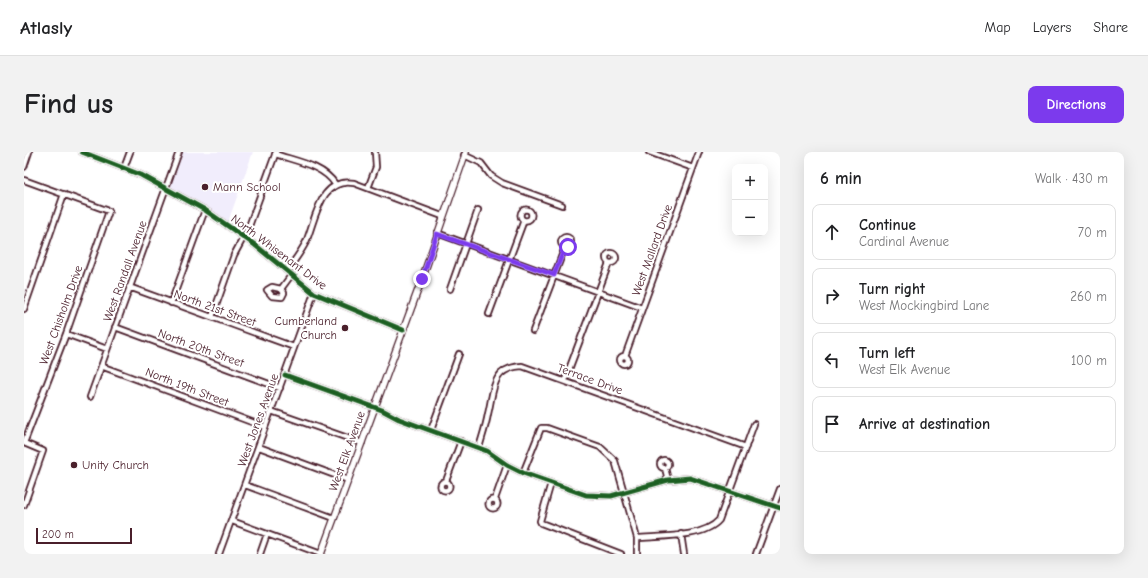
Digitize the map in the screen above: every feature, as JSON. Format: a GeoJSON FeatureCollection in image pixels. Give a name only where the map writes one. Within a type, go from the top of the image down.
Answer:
{"type":"FeatureCollection","features":[{"type":"Feature","properties":{"kind":"main road","name":"West Elk Avenue"},"geometry":{"type":"LineString","coordinates":[[321,554],[375,408],[465,154]]}},
{"type":"Feature","properties":{"kind":"street"},"geometry":{"type":"LineString","coordinates":[[24,167],[29,152]]}},
{"type":"Feature","properties":{"kind":"street","name":"North Whisenant Drive"},"geometry":{"type":"LineString","coordinates":[[82,152],[124,168],[166,188],[205,210],[292,274],[314,293],[403,330]]}},
{"type":"Feature","properties":{"kind":"street"},"geometry":{"type":"LineString","coordinates":[[124,168],[130,152]]}},
{"type":"Feature","properties":{"kind":"street","name":"West Randall Avenue"},"geometry":{"type":"LineString","coordinates":[[90,397],[178,152]]}},
{"type":"Feature","properties":{"kind":"street"},"geometry":{"type":"LineString","coordinates":[[368,188],[376,167],[375,152]]}},
{"type":"Feature","properties":{"kind":"street"},"geometry":{"type":"LineString","coordinates":[[649,152],[693,168]]}},
{"type":"Feature","properties":{"kind":"street","name":"West Mallard Drive"},"geometry":{"type":"LineString","coordinates":[[625,356],[699,152]]}},
{"type":"Feature","properties":{"kind":"street"},"geometry":{"type":"LineString","coordinates":[[212,317],[234,255],[244,238],[276,153],[319,169],[331,178],[334,184]]}},
{"type":"Feature","properties":{"kind":"street"},"geometry":{"type":"LineString","coordinates":[[465,154],[481,163],[495,179],[502,183],[562,205]]}},
{"type":"Feature","properties":{"kind":"street"},"geometry":{"type":"LineString","coordinates":[[24,180],[64,194],[24,309]]}},
{"type":"Feature","properties":{"kind":"street"},"geometry":{"type":"LineString","coordinates":[[287,271],[306,242],[322,199],[326,192],[334,184],[348,182],[442,216]]}},
{"type":"Feature","properties":{"kind":"street","name":"West Chisholm Drive"},"geometry":{"type":"LineString","coordinates":[[24,505],[43,451],[24,443],[66,334],[109,211],[64,194]]}},
{"type":"Feature","properties":{"kind":"street"},"geometry":{"type":"LineString","coordinates":[[170,303],[205,210]]}},
{"type":"Feature","properties":{"kind":"street"},"geometry":{"type":"LineString","coordinates":[[450,289],[478,210]]}},
{"type":"Feature","properties":{"kind":"street"},"geometry":{"type":"LineString","coordinates":[[489,314],[524,220]]}},
{"type":"Feature","properties":{"kind":"street"},"geometry":{"type":"LineString","coordinates":[[437,234],[599,291],[642,308]]}},
{"type":"Feature","properties":{"kind":"street"},"geometry":{"type":"LineString","coordinates":[[533,331],[565,247]]}},
{"type":"Feature","properties":{"kind":"street"},"geometry":{"type":"LineString","coordinates":[[565,380],[609,263]]}},
{"type":"Feature","properties":{"kind":"street"},"geometry":{"type":"LineString","coordinates":[[280,289],[292,274]]}},
{"type":"Feature","properties":{"kind":"street","name":"North 21st Street"},"geometry":{"type":"LineString","coordinates":[[129,287],[294,347]]}},
{"type":"Feature","properties":{"kind":"street","name":"West Jones Avenue"},"geometry":{"type":"LineString","coordinates":[[220,554],[314,293]]}},
{"type":"Feature","properties":{"kind":"street","name":"North 20th Street"},"geometry":{"type":"LineString","coordinates":[[115,327],[280,388]]}},
{"type":"Feature","properties":{"kind":"street"},"geometry":{"type":"LineString","coordinates":[[66,334],[107,349]]}},
{"type":"Feature","properties":{"kind":"street"},"geometry":{"type":"LineString","coordinates":[[431,430],[459,354]]}},
{"type":"Feature","properties":{"kind":"street","name":"North 19th Street"},"geometry":{"type":"LineString","coordinates":[[102,366],[265,427]]}},
{"type":"Feature","properties":{"kind":"street","name":"Terrace Drive"},"geometry":{"type":"LineString","coordinates":[[479,448],[494,384],[503,372],[509,368],[522,366],[565,380],[746,446]]}},
{"type":"Feature","properties":{"kind":"street"},"geometry":{"type":"LineString","coordinates":[[285,375],[479,448],[494,455],[507,465],[523,473],[586,495],[600,497],[625,493],[668,480],[690,478],[731,490],[780,508]]}},
{"type":"Feature","properties":{"kind":"street"},"geometry":{"type":"LineString","coordinates":[[272,411],[362,443]]}},
{"type":"Feature","properties":{"kind":"street"},"geometry":{"type":"LineString","coordinates":[[637,538],[703,531],[715,526],[719,520],[731,490],[754,424]]}},
{"type":"Feature","properties":{"kind":"street"},"geometry":{"type":"LineString","coordinates":[[523,473],[538,432],[541,428],[547,428],[600,447],[610,454],[615,461],[625,493],[637,538],[637,554]]}},
{"type":"Feature","properties":{"kind":"street"},"geometry":{"type":"LineString","coordinates":[[446,481],[461,441]]}},
{"type":"Feature","properties":{"kind":"street"},"geometry":{"type":"LineString","coordinates":[[258,447],[348,480]]}},
{"type":"Feature","properties":{"kind":"street"},"geometry":{"type":"LineString","coordinates":[[495,500],[507,465]]}},
{"type":"Feature","properties":{"kind":"street"},"geometry":{"type":"LineString","coordinates":[[666,468],[668,480]]}},
{"type":"Feature","properties":{"kind":"street"},"geometry":{"type":"LineString","coordinates":[[552,483],[540,520],[541,523],[621,554]]}},
{"type":"Feature","properties":{"kind":"street"},"geometry":{"type":"LineString","coordinates":[[245,485],[334,518]]}},
{"type":"Feature","properties":{"kind":"street"},"geometry":{"type":"LineString","coordinates":[[25,486],[30,488]]}},
{"type":"Feature","properties":{"kind":"street"},"geometry":{"type":"LineString","coordinates":[[756,554],[780,490]]}},
{"type":"Feature","properties":{"kind":"street"},"geometry":{"type":"LineString","coordinates":[[232,521],[321,554]]}},
{"type":"Feature","properties":{"kind":"street"},"geometry":{"type":"LineString","coordinates":[[260,554],[267,534]]}},
{"type":"Feature","properties":{"kind":"street"},"geometry":{"type":"LineString","coordinates":[[681,534],[684,554]]}},
{"type":"Feature","properties":{"kind":"shaded area","name":"Mann School"},"geometry":{"type":"Polygon","coordinates":[[[181,152],[253,152],[228,222],[192,198],[186,198],[170,188],[169,186],[181,152]]]}},
{"type":"Feature","properties":{"kind":"cycle path"},"geometry":{"type":"LineString","coordinates":[[82,152],[141,175],[205,210],[255,245],[314,293],[403,330]]}},
{"type":"Feature","properties":{"kind":"cycle path"},"geometry":{"type":"LineString","coordinates":[[285,375],[382,410],[399,419],[487,451],[507,465],[523,473],[586,495],[611,496],[668,480],[690,478],[780,508]]}},
{"type":"Feature","properties":{"kind":"place","name":"Mann School"},"geometry":{"type":"Point","coordinates":[205,187]}},
{"type":"Feature","properties":{"kind":"place","name":"Cumberland Church"},"geometry":{"type":"Point","coordinates":[345,328]}},
{"type":"Feature","properties":{"kind":"place","name":"Unity Church"},"geometry":{"type":"Point","coordinates":[74,465]}},
{"type":"Feature","properties":{"kind":"route"},"geometry":{"type":"LineString","coordinates":[[422,279],[437,234],[554,275],[565,247],[568,247]]}}]}
